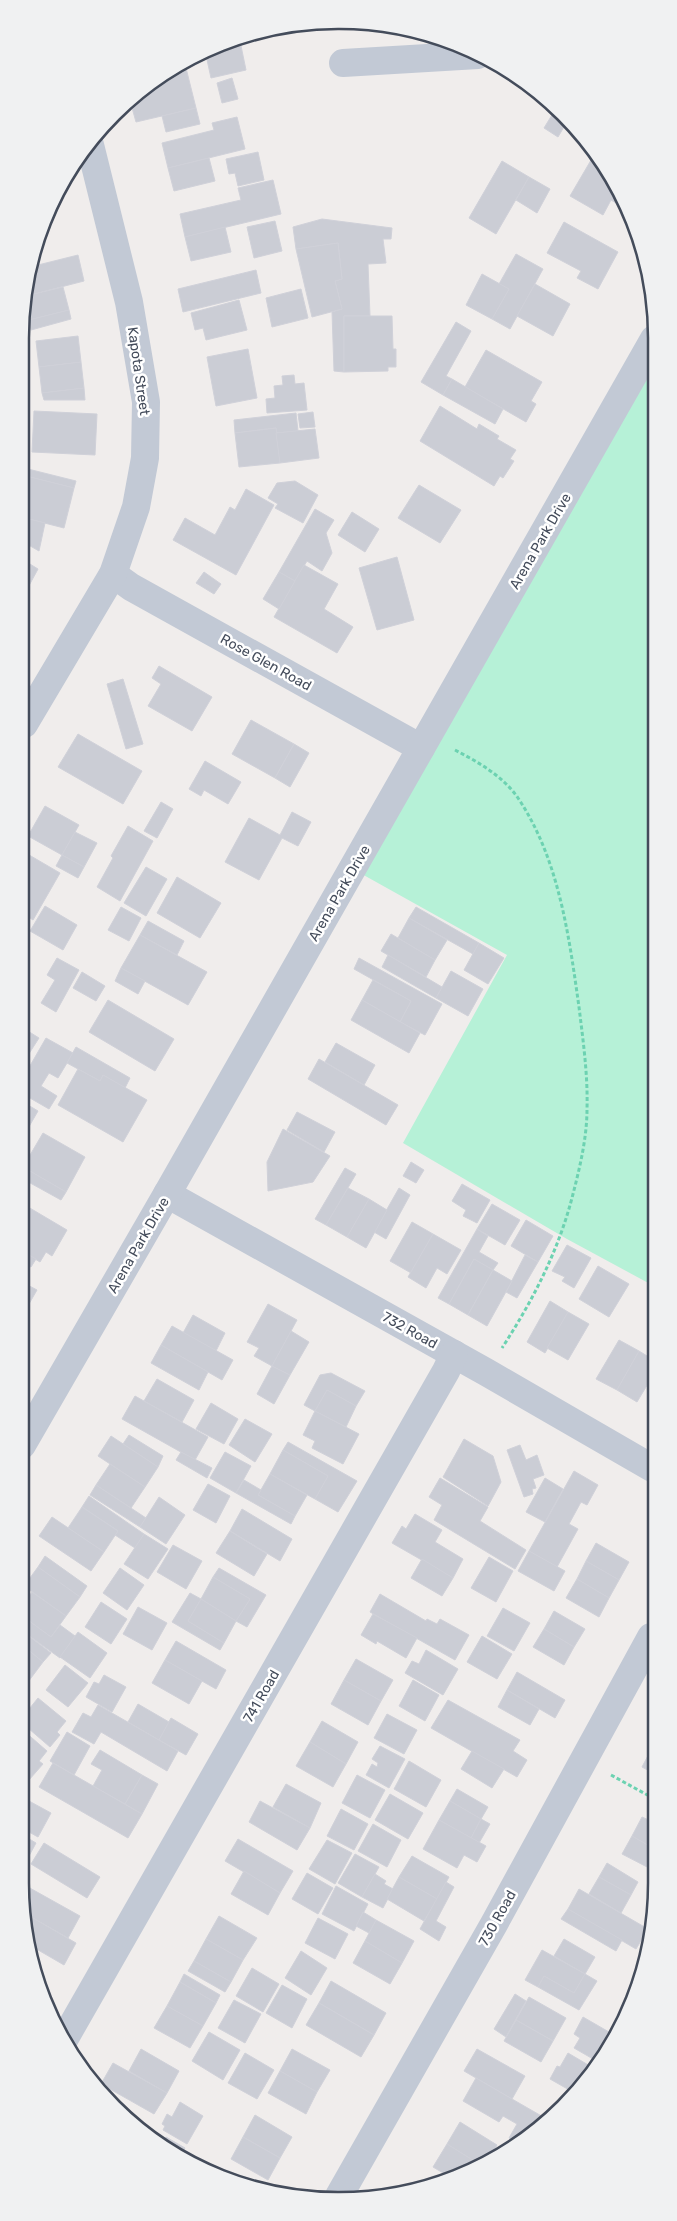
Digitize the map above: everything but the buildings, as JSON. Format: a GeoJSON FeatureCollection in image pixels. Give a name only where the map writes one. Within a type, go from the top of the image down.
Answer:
{"type":"FeatureCollection","features":[{"type":"Feature","properties":{"kind":"street"},"geometry":{"type":"LineString","coordinates":[[343,63],[465,56]]}},
{"type":"Feature","properties":{"kind":"street","name":"Kapota Street"},"geometry":{"type":"LineString","coordinates":[[29,716],[113,574],[136,507],[145,458],[146,402],[129,302],[92,152]]}},
{"type":"Feature","properties":{"kind":"street","name":"Arena Park Drive"},"geometry":{"type":"LineString","coordinates":[[29,1433],[648,350]]}},
{"type":"Feature","properties":{"kind":"street","name":"Rose Glen Road"},"geometry":{"type":"LineString","coordinates":[[113,574],[140,592],[425,741]]}},
{"type":"Feature","properties":{"kind":"street","name":"732 Road"},"geometry":{"type":"LineString","coordinates":[[167,1194],[486,1372],[648,1466]]}},
{"type":"Feature","properties":{"kind":"street","name":"741 Road"},"geometry":{"type":"LineString","coordinates":[[68,2034],[454,1354]]}},
{"type":"Feature","properties":{"kind":"street","name":"730 Road"},"geometry":{"type":"LineString","coordinates":[[341,2192],[494,1924],[648,1645]]}},
{"type":"Feature","properties":{"kind":"path"},"geometry":{"type":"LineString","coordinates":[[425,741],[482,764],[517,796],[529,817],[544,847],[559,892],[576,982],[584,1044],[587,1109],[580,1163],[563,1232],[545,1275],[514,1330],[486,1372]]}},
{"type":"Feature","properties":{"kind":"path"},"geometry":{"type":"LineString","coordinates":[[584,1760],[648,1795]]}},
{"type":"Feature","properties":{"kind":"green space"},"geometry":{"type":"Polygon","coordinates":[[[634,373],[648,381],[648,1283],[567,1239],[403,1143],[507,955],[351,868],[634,373]]]}}]}
